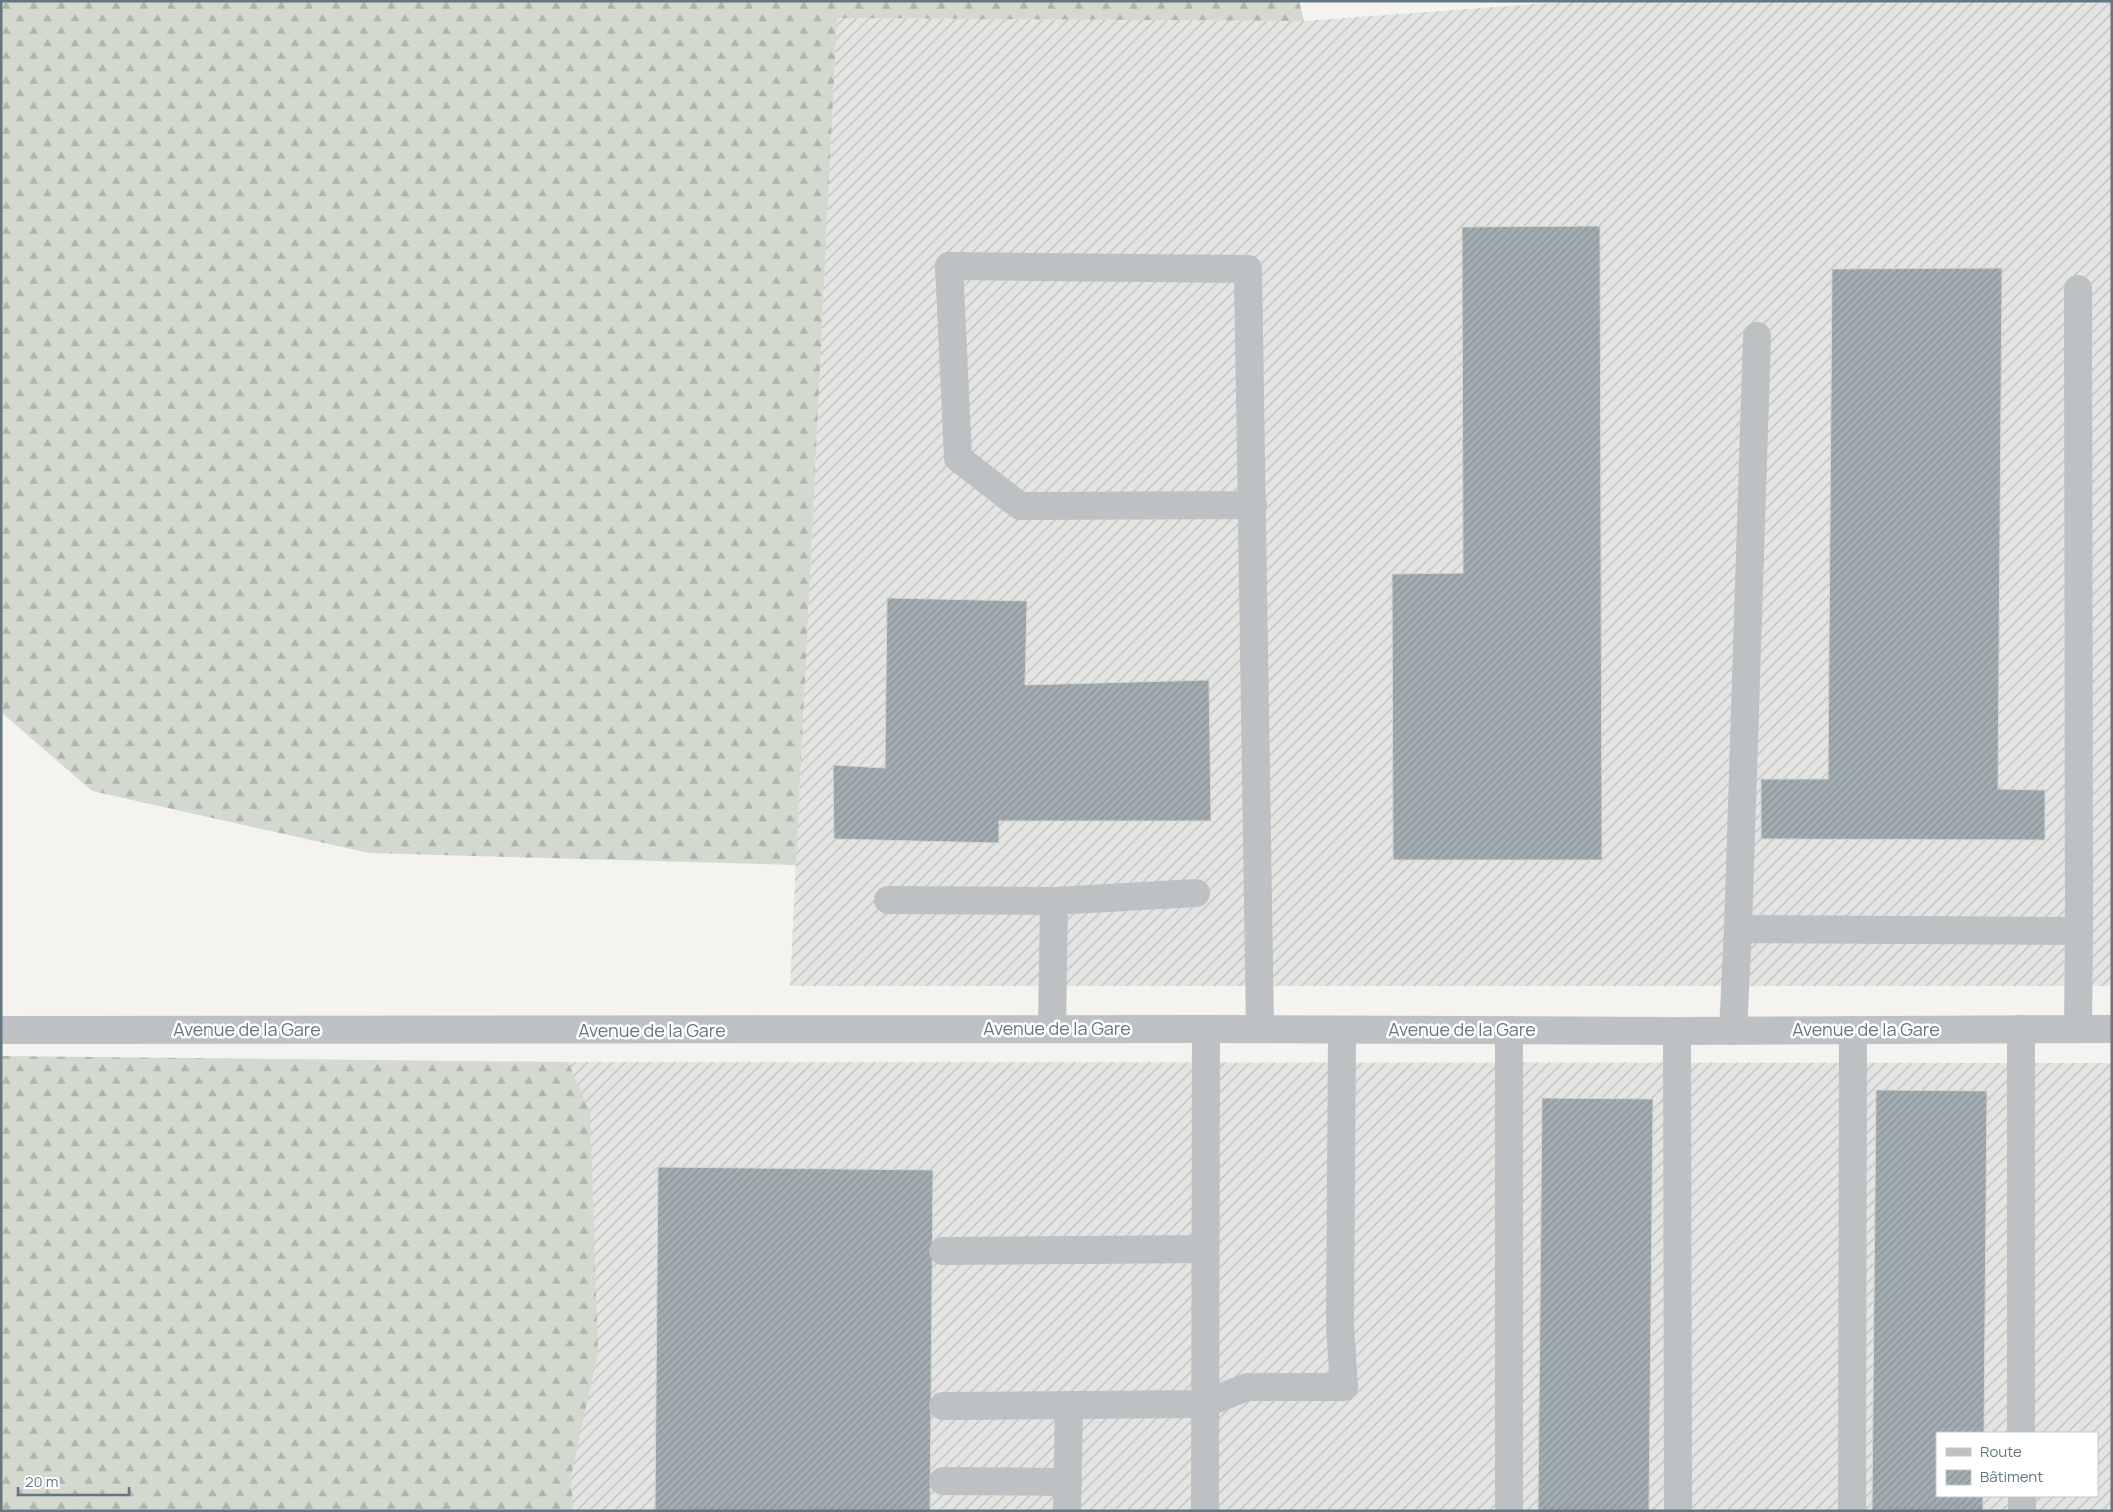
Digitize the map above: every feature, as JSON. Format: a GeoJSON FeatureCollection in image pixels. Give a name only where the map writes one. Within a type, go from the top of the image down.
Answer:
{"type":"FeatureCollection","features":[{"type":"Feature","properties":{"kind":"street"},"geometry":{"type":"LineString","coordinates":[[1254,505],[1020,506],[958,458],[949,266],[1248,269],[1254,505],[1260,1029]]}},
{"type":"Feature","properties":{"kind":"street"},"geometry":{"type":"LineString","coordinates":[[2078,289],[2078,1029]]}},
{"type":"Feature","properties":{"kind":"street"},"geometry":{"type":"LineString","coordinates":[[1733,1031],[1757,336]]}},
{"type":"Feature","properties":{"kind":"street"},"geometry":{"type":"LineString","coordinates":[[888,900],[1054,901],[1196,893]]}},
{"type":"Feature","properties":{"kind":"street"},"geometry":{"type":"LineString","coordinates":[[1052,1029],[1054,901]]}},
{"type":"Feature","properties":{"kind":"street"},"geometry":{"type":"LineString","coordinates":[[1738,929],[2078,931]]}},
{"type":"Feature","properties":{"kind":"street"},"geometry":{"type":"LineString","coordinates":[[1205,1511],[1206,1029]]}},
{"type":"Feature","properties":{"kind":"street","name":"Avenue de la Gare"},"geometry":{"type":"LineString","coordinates":[[1,1030],[1260,1029],[1733,1031],[2112,1029]]}},
{"type":"Feature","properties":{"kind":"street"},"geometry":{"type":"LineString","coordinates":[[2021,1029],[2022,1432]]}},
{"type":"Feature","properties":{"kind":"street"},"geometry":{"type":"LineString","coordinates":[[943,1406],[1204,1404],[1247,1387],[1344,1386],[1340,1326],[1342,1030]]}},
{"type":"Feature","properties":{"kind":"street"},"geometry":{"type":"LineString","coordinates":[[1508,1511],[1509,1030]]}},
{"type":"Feature","properties":{"kind":"street"},"geometry":{"type":"LineString","coordinates":[[1852,1511],[1853,1030]]}},
{"type":"Feature","properties":{"kind":"street"},"geometry":{"type":"LineString","coordinates":[[1677,1031],[1678,1511]]}},
{"type":"Feature","properties":{"kind":"street"},"geometry":{"type":"LineString","coordinates":[[942,1251],[1205,1250]]}},
{"type":"Feature","properties":{"kind":"street"},"geometry":{"type":"LineString","coordinates":[[1067,1511],[1069,1405]]}},
{"type":"Feature","properties":{"kind":"street"},"geometry":{"type":"LineString","coordinates":[[943,1481],[1068,1482]]}},
{"type":"Feature","properties":{"kind":"street"},"geometry":{"type":"LineString","coordinates":[[2022,1497],[2022,1511]]}},
{"type":"Feature","properties":{"kind":"shaded area"},"geometry":{"type":"Polygon","coordinates":[[[1576,1],[2112,1],[2112,986],[790,986],[837,18],[1304,21],[1576,1]]]}},
{"type":"Feature","properties":{"kind":"shaded area"},"geometry":{"type":"Polygon","coordinates":[[[568,1062],[2112,1063],[2112,1511],[571,1511],[568,1062]]]}},
{"type":"Feature","properties":{"kind":"green space"},"geometry":{"type":"Polygon","coordinates":[[[1,1],[1299,1],[1304,21],[837,18],[796,865],[369,853],[92,791],[1,712],[1,1]]]}},
{"type":"Feature","properties":{"kind":"green space"},"geometry":{"type":"Polygon","coordinates":[[[1,1056],[568,1062],[590,1112],[598,1352],[571,1476],[573,1511],[1,1511],[1,1056]]]}},
{"type":"Feature","properties":{"kind":"building"},"geometry":{"type":"Polygon","coordinates":[[[1600,226],[1602,860],[1393,860],[1392,574],[1463,573],[1462,227],[1600,226]]]}},
{"type":"Feature","properties":{"kind":"building"},"geometry":{"type":"Polygon","coordinates":[[[2002,268],[1998,789],[2045,790],[2045,840],[1761,839],[1761,779],[1828,779],[1832,269],[2002,268]]]}},
{"type":"Feature","properties":{"kind":"building"},"geometry":{"type":"Polygon","coordinates":[[[887,598],[1027,601],[1025,685],[1209,680],[1211,821],[999,821],[999,843],[834,839],[833,765],[885,768],[887,598]]]}},
{"type":"Feature","properties":{"kind":"building"},"geometry":{"type":"Polygon","coordinates":[[[1876,1090],[1987,1091],[1984,1432],[1936,1432],[1936,1497],[1983,1497],[1983,1511],[1872,1511],[1876,1090]]]}},
{"type":"Feature","properties":{"kind":"building"},"geometry":{"type":"Polygon","coordinates":[[[1542,1098],[1653,1099],[1649,1511],[1538,1511],[1542,1098]]]}},
{"type":"Feature","properties":{"kind":"building"},"geometry":{"type":"Polygon","coordinates":[[[658,1167],[933,1170],[930,1511],[655,1511],[658,1167]]]}}]}
